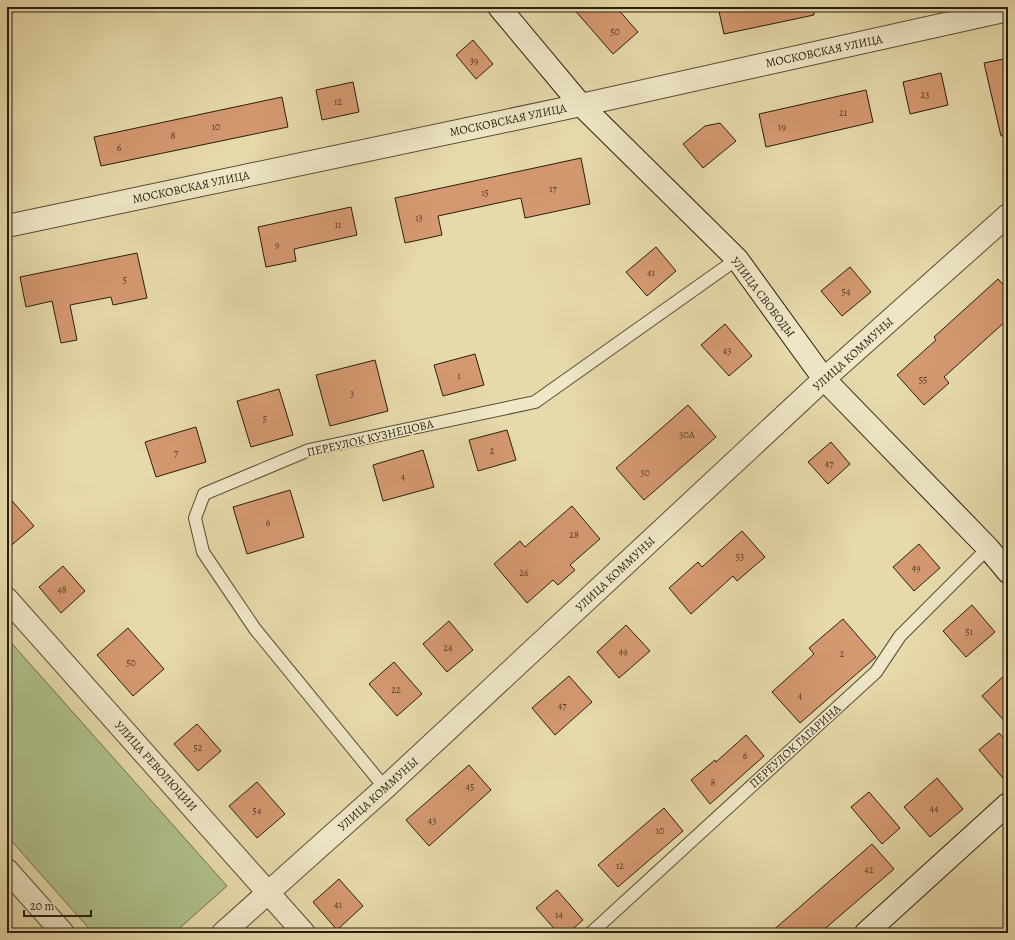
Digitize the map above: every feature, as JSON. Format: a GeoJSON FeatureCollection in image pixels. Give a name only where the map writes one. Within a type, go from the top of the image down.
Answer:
{"type":"FeatureCollection","features":[{"type":"Feature","properties":{"kind":"street","name":"УЛИЦА СВОБОДЫ"},"geometry":{"type":"LineString","coordinates":[[499,7],[581,105],[737,259],[824,379],[988,548],[1008,572]]}},
{"type":"Feature","properties":{"kind":"street","name":"МОСКОВСКАЯ УЛИЦА"},"geometry":{"type":"LineString","coordinates":[[7,226],[581,105],[1008,10]]}},
{"type":"Feature","properties":{"kind":"street","name":"УЛИЦА КОММУНЫ"},"geometry":{"type":"LineString","coordinates":[[222,933],[270,892],[385,788],[824,379],[1008,215]]}},
{"type":"Feature","properties":{"kind":"street","name":"УЛИЦА РЕВОЛЮЦИИ"},"geometry":{"type":"LineString","coordinates":[[7,599],[270,892],[304,933]]}},
{"type":"Feature","properties":{"kind":"street"},"geometry":{"type":"LineString","coordinates":[[866,933],[1008,804]]}},
{"type":"Feature","properties":{"kind":"street"},"geometry":{"type":"LineString","coordinates":[[7,870],[63,933]]}},
{"type":"Feature","properties":{"kind":"lane","name":"ПЕРЕУЛОК КУЗНЕЦОВА"},"geometry":{"type":"LineString","coordinates":[[385,788],[255,630],[203,552],[195,518],[204,494],[309,450],[535,402],[737,259]]}},
{"type":"Feature","properties":{"kind":"lane","name":"ПЕРЕУЛОК ГАГАРИНА"},"geometry":{"type":"LineString","coordinates":[[591,933],[876,672],[900,636],[988,548]]}},
{"type":"Feature","properties":{"kind":"green space"},"geometry":{"type":"Polygon","coordinates":[[[7,638],[227,886],[174,933],[93,933],[7,836],[7,638]]]}},
{"type":"Feature","properties":{"kind":"building"},"geometry":{"type":"Polygon","coordinates":[[[572,7],[616,7],[638,32],[613,54],[572,7]]]}},
{"type":"Feature","properties":{"kind":"building"},"geometry":{"type":"Polygon","coordinates":[[[718,7],[814,7],[814,15],[724,34],[718,7]]]}},
{"type":"Feature","properties":{"kind":"building"},"geometry":{"type":"Polygon","coordinates":[[[473,40],[493,64],[476,79],[456,55],[473,40]]]}},
{"type":"Feature","properties":{"kind":"building"},"geometry":{"type":"Polygon","coordinates":[[[1008,58],[1008,135],[1001,136],[984,63],[1008,58]]]}},
{"type":"Feature","properties":{"kind":"building"},"geometry":{"type":"Polygon","coordinates":[[[941,73],[948,105],[910,114],[903,82],[941,73]]]}},
{"type":"Feature","properties":{"kind":"building"},"geometry":{"type":"Polygon","coordinates":[[[353,82],[359,112],[322,120],[316,90],[353,82]]]}},
{"type":"Feature","properties":{"kind":"building"},"geometry":{"type":"Polygon","coordinates":[[[866,90],[873,122],[766,147],[759,114],[866,90]]]}},
{"type":"Feature","properties":{"kind":"building"},"geometry":{"type":"Polygon","coordinates":[[[282,97],[288,127],[101,166],[94,137],[282,97]]]}},
{"type":"Feature","properties":{"kind":"building"},"geometry":{"type":"Polygon","coordinates":[[[720,123],[736,141],[703,168],[683,144],[705,126],[720,123]]]}},
{"type":"Feature","properties":{"kind":"building"},"geometry":{"type":"Polygon","coordinates":[[[581,158],[590,204],[525,218],[521,198],[438,216],[442,235],[405,243],[395,198],[581,158]]]}},
{"type":"Feature","properties":{"kind":"building"},"geometry":{"type":"Polygon","coordinates":[[[351,207],[357,235],[294,249],[296,261],[266,267],[258,227],[351,207]]]}},
{"type":"Feature","properties":{"kind":"building"},"geometry":{"type":"Polygon","coordinates":[[[656,247],[676,271],[647,296],[626,272],[656,247]]]}},
{"type":"Feature","properties":{"kind":"building"},"geometry":{"type":"Polygon","coordinates":[[[137,253],[147,298],[113,305],[111,297],[70,305],[77,340],[61,343],[52,301],[26,307],[20,277],[137,253]]]}},
{"type":"Feature","properties":{"kind":"building"},"geometry":{"type":"Polygon","coordinates":[[[850,267],[871,292],[842,316],[821,291],[850,267]]]}},
{"type":"Feature","properties":{"kind":"building"},"geometry":{"type":"Polygon","coordinates":[[[998,279],[1008,290],[1008,319],[944,377],[949,383],[924,405],[897,375],[936,340],[934,337],[998,279]]]}},
{"type":"Feature","properties":{"kind":"building"},"geometry":{"type":"Polygon","coordinates":[[[725,324],[752,356],[729,376],[701,345],[725,324]]]}},
{"type":"Feature","properties":{"kind":"building"},"geometry":{"type":"Polygon","coordinates":[[[475,354],[484,385],[443,396],[434,365],[475,354]]]}},
{"type":"Feature","properties":{"kind":"building"},"geometry":{"type":"Polygon","coordinates":[[[375,360],[388,411],[330,426],[316,375],[375,360]]]}},
{"type":"Feature","properties":{"kind":"building"},"geometry":{"type":"Polygon","coordinates":[[[279,389],[293,435],[251,447],[237,401],[279,389]]]}},
{"type":"Feature","properties":{"kind":"building"},"geometry":{"type":"Polygon","coordinates":[[[688,405],[716,437],[644,500],[616,468],[688,405]]]}},
{"type":"Feature","properties":{"kind":"building"},"geometry":{"type":"Polygon","coordinates":[[[196,427],[206,462],[156,477],[145,442],[196,427]]]}},
{"type":"Feature","properties":{"kind":"building"},"geometry":{"type":"Polygon","coordinates":[[[507,430],[516,460],[478,471],[469,440],[507,430]]]}},
{"type":"Feature","properties":{"kind":"building"},"geometry":{"type":"Polygon","coordinates":[[[831,442],[850,464],[828,484],[808,462],[831,442]]]}},
{"type":"Feature","properties":{"kind":"building"},"geometry":{"type":"Polygon","coordinates":[[[423,450],[434,487],[383,501],[373,465],[423,450]]]}},
{"type":"Feature","properties":{"kind":"building"},"geometry":{"type":"Polygon","coordinates":[[[290,490],[304,537],[247,554],[233,507],[290,490]]]}},
{"type":"Feature","properties":{"kind":"building"},"geometry":{"type":"Polygon","coordinates":[[[7,495],[34,526],[7,549],[7,495]]]}},
{"type":"Feature","properties":{"kind":"building"},"geometry":{"type":"Polygon","coordinates":[[[572,506],[600,539],[570,565],[575,570],[558,585],[553,580],[527,603],[494,564],[520,541],[525,547],[572,506]]]}},
{"type":"Feature","properties":{"kind":"building"},"geometry":{"type":"Polygon","coordinates":[[[742,531],[765,557],[737,581],[733,576],[691,614],[669,588],[698,562],[702,567],[742,531]]]}},
{"type":"Feature","properties":{"kind":"building"},"geometry":{"type":"Polygon","coordinates":[[[919,544],[940,568],[914,591],[893,567],[919,544]]]}},
{"type":"Feature","properties":{"kind":"building"},"geometry":{"type":"Polygon","coordinates":[[[63,566],[85,591],[61,613],[39,587],[63,566]]]}},
{"type":"Feature","properties":{"kind":"building"},"geometry":{"type":"Polygon","coordinates":[[[972,605],[995,632],[966,657],[943,631],[972,605]]]}},
{"type":"Feature","properties":{"kind":"building"},"geometry":{"type":"Polygon","coordinates":[[[843,619],[876,657],[800,723],[772,692],[814,654],[809,648],[843,619]]]}},
{"type":"Feature","properties":{"kind":"building"},"geometry":{"type":"Polygon","coordinates":[[[449,621],[473,650],[447,672],[423,644],[449,621]]]}},
{"type":"Feature","properties":{"kind":"building"},"geometry":{"type":"Polygon","coordinates":[[[626,625],[650,651],[619,678],[597,652],[626,625]]]}},
{"type":"Feature","properties":{"kind":"building"},"geometry":{"type":"Polygon","coordinates":[[[128,628],[164,669],[133,696],[97,655],[128,628]]]}},
{"type":"Feature","properties":{"kind":"building"},"geometry":{"type":"Polygon","coordinates":[[[394,662],[422,694],[397,716],[369,684],[394,662]]]}},
{"type":"Feature","properties":{"kind":"building"},"geometry":{"type":"Polygon","coordinates":[[[1008,672],[1008,725],[982,696],[1008,672]]]}},
{"type":"Feature","properties":{"kind":"building"},"geometry":{"type":"Polygon","coordinates":[[[569,676],[592,702],[555,735],[532,708],[569,676]]]}},
{"type":"Feature","properties":{"kind":"building"},"geometry":{"type":"Polygon","coordinates":[[[197,724],[221,751],[198,771],[174,744],[197,724]]]}},
{"type":"Feature","properties":{"kind":"building"},"geometry":{"type":"Polygon","coordinates":[[[999,733],[1008,743],[1008,784],[979,750],[999,733]]]}},
{"type":"Feature","properties":{"kind":"building"},"geometry":{"type":"Polygon","coordinates":[[[746,735],[764,756],[710,804],[691,780],[715,760],[716,762],[746,735]]]}},
{"type":"Feature","properties":{"kind":"building"},"geometry":{"type":"Polygon","coordinates":[[[469,765],[491,790],[429,846],[406,820],[469,765]]]}},
{"type":"Feature","properties":{"kind":"building"},"geometry":{"type":"Polygon","coordinates":[[[937,778],[963,809],[930,837],[904,807],[937,778]]]}},
{"type":"Feature","properties":{"kind":"building"},"geometry":{"type":"Polygon","coordinates":[[[257,782],[285,814],[257,838],[229,806],[257,782]]]}},
{"type":"Feature","properties":{"kind":"building"},"geometry":{"type":"Polygon","coordinates":[[[869,792],[900,828],[882,844],[851,807],[869,792]]]}},
{"type":"Feature","properties":{"kind":"building"},"geometry":{"type":"Polygon","coordinates":[[[664,808],[683,831],[618,887],[598,865],[664,808]]]}},
{"type":"Feature","properties":{"kind":"building"},"geometry":{"type":"Polygon","coordinates":[[[872,844],[894,869],[820,933],[770,933],[872,844]]]}},
{"type":"Feature","properties":{"kind":"building"},"geometry":{"type":"Polygon","coordinates":[[[339,879],[363,906],[337,930],[313,902],[339,879]]]}},
{"type":"Feature","properties":{"kind":"building"},"geometry":{"type":"Polygon","coordinates":[[[557,890],[583,920],[568,933],[558,933],[536,908],[557,890]]]}}]}
